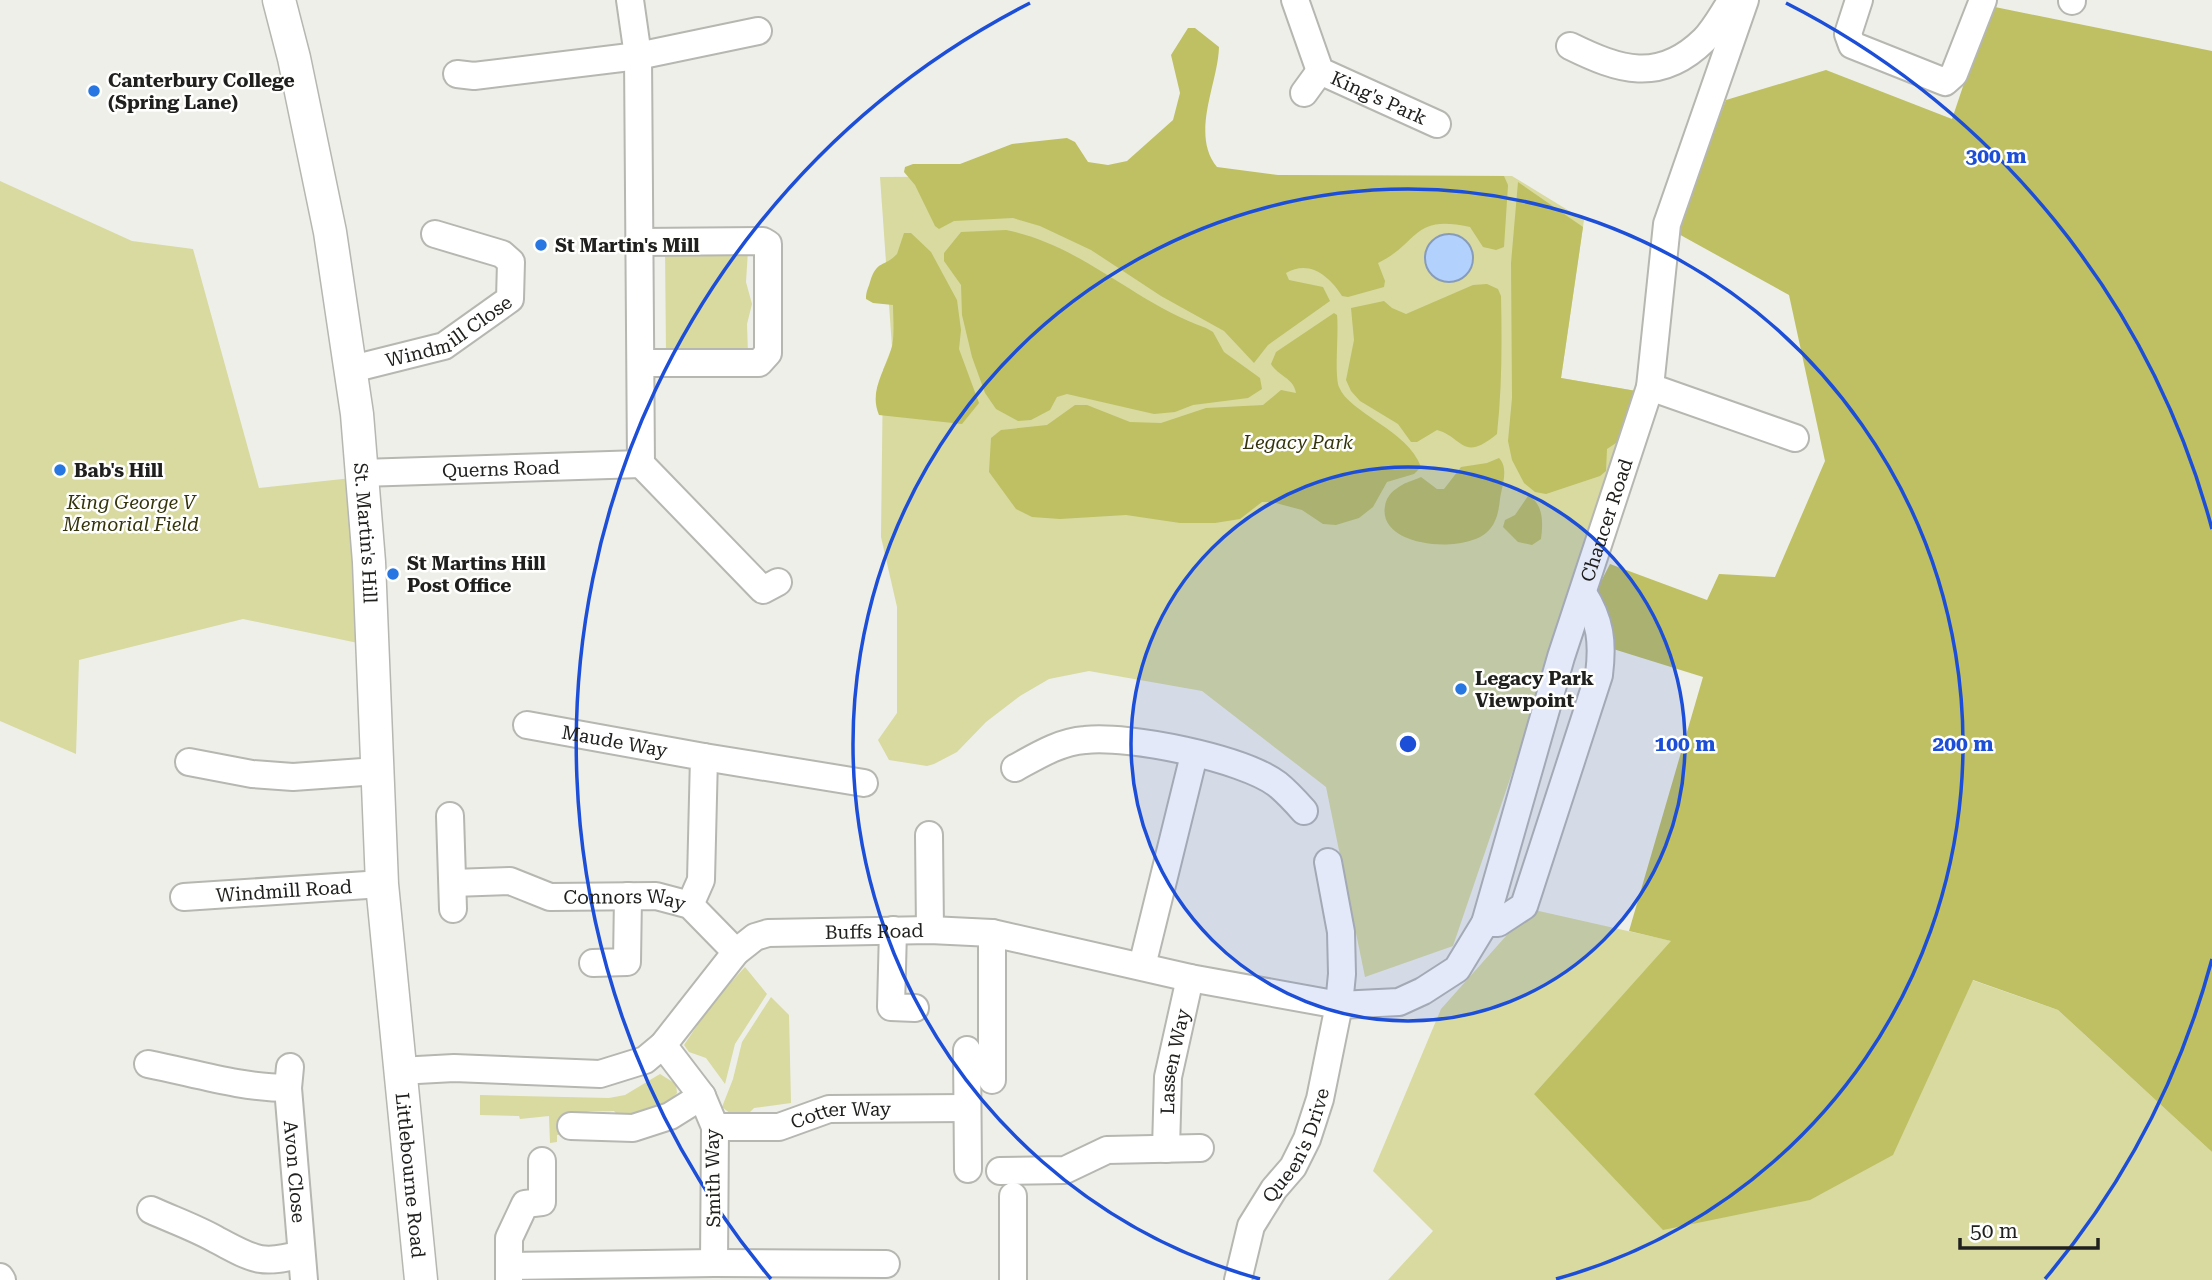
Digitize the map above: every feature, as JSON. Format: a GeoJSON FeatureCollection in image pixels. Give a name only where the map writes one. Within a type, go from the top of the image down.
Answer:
{"type":"FeatureCollection","features":[{"type":"Feature","properties":{"kind":"main road","name":"St. Martin's Hill"},"geometry":{"type":"LineString","coordinates":[[279,0],[294,58],[330,232],[352,369],[369,562],[382,884],[399,1071]]}},
{"type":"Feature","properties":{"kind":"main road","name":"Littlebourne Road"},"geometry":{"type":"LineString","coordinates":[[399,1071],[421,1280]]}},
{"type":"Feature","properties":{"kind":"street"},"geometry":{"type":"LineString","coordinates":[[630,0],[638,56],[641,464],[763,590],[778,582]]}},
{"type":"Feature","properties":{"kind":"street","name":"King's Park"},"geometry":{"type":"LineString","coordinates":[[1294,0],[1320,71],[1437,124]]}},
{"type":"Feature","properties":{"kind":"street"},"geometry":{"type":"LineString","coordinates":[[1570,46],[1609,65],[1632,70],[1655,69],[1698,45],[1732,0]]}},
{"type":"Feature","properties":{"kind":"street","name":"Chaucer Road"},"geometry":{"type":"LineString","coordinates":[[1399,1002],[1423,991],[1457,969],[1485,923],[1561,657],[1650,387],[1667,223],[1745,0]]}},
{"type":"Feature","properties":{"kind":"street"},"geometry":{"type":"LineString","coordinates":[[1858,0],[1848,34],[1853,45],[1945,82],[1954,75],[1983,0]]}},
{"type":"Feature","properties":{"kind":"street"},"geometry":{"type":"LineString","coordinates":[[470,73],[638,56],[745,34]]}},
{"type":"Feature","properties":{"kind":"street","name":"King's Park"},"geometry":{"type":"LineString","coordinates":[[1304,93],[1320,71]]}},
{"type":"Feature","properties":{"kind":"street","name":"Windmill Close"},"geometry":{"type":"LineString","coordinates":[[352,369],[444,346],[510,299],[511,262],[502,254],[435,234]]}},
{"type":"Feature","properties":{"kind":"street"},"geometry":{"type":"LineString","coordinates":[[640,242],[764,241],[768,244],[768,354],[759,363],[641,363]]}},
{"type":"Feature","properties":{"kind":"street"},"geometry":{"type":"LineString","coordinates":[[1650,387],[1795,438]]}},
{"type":"Feature","properties":{"kind":"street","name":"Querns Road"},"geometry":{"type":"LineString","coordinates":[[360,473],[641,464]]}},
{"type":"Feature","properties":{"kind":"street"},"geometry":{"type":"LineString","coordinates":[[1485,923],[1498,923],[1524,906],[1599,675],[1601,629],[1583,593]]}},
{"type":"Feature","properties":{"kind":"street","name":"Maude Way"},"geometry":{"type":"LineString","coordinates":[[527,725],[864,783]]}},
{"type":"Feature","properties":{"kind":"street"},"geometry":{"type":"LineString","coordinates":[[1015,768],[1047,751],[1085,740],[1148,743],[1260,774],[1278,785],[1304,811]]}},
{"type":"Feature","properties":{"kind":"street"},"geometry":{"type":"LineString","coordinates":[[1142,965],[1194,755]]}},
{"type":"Feature","properties":{"kind":"street"},"geometry":{"type":"LineString","coordinates":[[690,905],[701,880],[704,757]]}},
{"type":"Feature","properties":{"kind":"street"},"geometry":{"type":"LineString","coordinates":[[189,762],[252,774],[293,777],[377,771]]}},
{"type":"Feature","properties":{"kind":"street"},"geometry":{"type":"LineString","coordinates":[[450,816],[453,909]]}},
{"type":"Feature","properties":{"kind":"street"},"geometry":{"type":"LineString","coordinates":[[929,835],[930,929]]}},
{"type":"Feature","properties":{"kind":"street","name":"Queen's Drive"},"geometry":{"type":"LineString","coordinates":[[1238,1280],[1251,1226],[1273,1189],[1293,1167],[1307,1139],[1320,1099],[1339,1005],[1341,932],[1328,862]]}},
{"type":"Feature","properties":{"kind":"street","name":"Connors Way"},"geometry":{"type":"LineString","coordinates":[[453,883],[510,881],[550,897],[656,896],[690,905],[736,952]]}},
{"type":"Feature","properties":{"kind":"street","name":"Windmill Road"},"geometry":{"type":"LineString","coordinates":[[184,897],[382,884]]}},
{"type":"Feature","properties":{"kind":"street"},"geometry":{"type":"LineString","coordinates":[[593,963],[627,962],[628,896]]}},
{"type":"Feature","properties":{"kind":"street","name":"Buffs Road"},"geometry":{"type":"LineString","coordinates":[[399,1071],[454,1068],[600,1074],[645,1060],[663,1045],[736,952],[755,937],[768,933],[930,929],[992,933],[1190,978],[1339,1005],[1399,1002]]}},
{"type":"Feature","properties":{"kind":"street"},"geometry":{"type":"LineString","coordinates":[[893,930],[891,1007],[915,1008]]}},
{"type":"Feature","properties":{"kind":"street"},"geometry":{"type":"LineString","coordinates":[[992,933],[992,1080]]}},
{"type":"Feature","properties":{"kind":"street","name":"Lassen Way"},"geometry":{"type":"LineString","coordinates":[[1166,1149],[1168,1077],[1190,978]]}},
{"type":"Feature","properties":{"kind":"street","name":"Smith Way"},"geometry":{"type":"LineString","coordinates":[[663,1045],[702,1096],[715,1127],[713,1263]]}},
{"type":"Feature","properties":{"kind":"street"},"geometry":{"type":"LineString","coordinates":[[967,1050],[968,1169]]}},
{"type":"Feature","properties":{"kind":"street","name":"Avon Close"},"geometry":{"type":"LineString","coordinates":[[160,1074],[255,1088],[289,1077],[303,1267],[243,1255],[218,1240],[161,1224]]}},
{"type":"Feature","properties":{"kind":"street","name":"Smith Way"},"geometry":{"type":"LineString","coordinates":[[570,1126],[633,1128],[670,1116],[702,1096]]}},
{"type":"Feature","properties":{"kind":"street","name":"Cotter Way"},"geometry":{"type":"LineString","coordinates":[[715,1127],[779,1127],[829,1109],[967,1108]]}},
{"type":"Feature","properties":{"kind":"street"},"geometry":{"type":"LineString","coordinates":[[1000,1171],[1065,1170],[1108,1150],[1199,1148]]}},
{"type":"Feature","properties":{"kind":"street"},"geometry":{"type":"LineString","coordinates":[[542,1161],[542,1202],[525,1204],[509,1238],[509,1273],[713,1263],[886,1264]]}},
{"type":"Feature","properties":{"kind":"street"},"geometry":{"type":"LineString","coordinates":[[1013,1196],[1013,1280]]}},
{"type":"Feature","properties":{"kind":"green space"},"geometry":{"type":"Polygon","coordinates":[[[1990,6],[2212,51],[2212,1152],[2058,1010],[1973,980],[1893,1155],[1810,1200],[1663,1230],[1534,1094],[1671,941],[1629,931],[1703,677],[1610,648],[1595,593],[1610,564],[1707,600],[1719,574],[1775,577],[1825,461],[1789,295],[1675,232],[1726,100],[1826,70],[1952,119],[1990,6]]]}},
{"type":"Feature","properties":{"kind":"green space"},"geometry":{"type":"Polygon","coordinates":[[[1188,28],[1195,28],[1219,47],[1206,124],[1209,154],[1217,167],[1278,175],[1504,176],[1508,185],[1504,247],[1496,250],[1483,247],[1470,227],[1437,224],[1426,227],[1378,263],[1385,281],[1384,287],[1348,297],[1342,296],[1332,282],[1319,272],[1303,268],[1286,273],[1289,280],[1323,287],[1330,301],[1268,345],[1254,363],[1224,331],[1161,296],[1091,250],[1040,226],[1013,218],[954,221],[939,229],[935,226],[915,185],[904,172],[905,167],[913,164],[960,164],[1012,144],[1067,138],[1075,142],[1088,162],[1108,165],[1127,161],[1173,120],[1180,93],[1171,55],[1188,28]]]}},
{"type":"Feature","properties":{"kind":"green space","name":"Legacy Park"},"geometry":{"type":"Polygon","coordinates":[[[1512,176],[1584,220],[1561,378],[1642,392],[1453,946],[1365,977],[1326,787],[1202,691],[1089,671],[1049,679],[1020,696],[986,722],[957,752],[934,764],[927,766],[889,760],[878,740],[897,713],[897,607],[881,537],[883,370],[892,347],[880,177],[1512,176]]]}},
{"type":"Feature","properties":{"kind":"green space","name":"King George V Memorial Field"},"geometry":{"type":"Polygon","coordinates":[[[0,181],[132,241],[193,249],[259,488],[352,478],[358,643],[243,619],[79,660],[76,754],[0,721],[0,181]]]}},
{"type":"Feature","properties":{"kind":"green space"},"geometry":{"type":"Polygon","coordinates":[[[1518,182],[1583,227],[1561,378],[1642,392],[1625,437],[1607,449],[1606,471],[1600,476],[1546,494],[1535,492],[1524,483],[1512,460],[1508,441],[1512,398],[1511,263],[1518,182]]]}},
{"type":"Feature","properties":{"kind":"green space"},"geometry":{"type":"Polygon","coordinates":[[[1006,230],[1034,237],[1059,248],[1155,304],[1213,332],[1224,352],[1260,378],[1262,389],[1248,398],[1193,405],[1175,412],[1154,414],[1067,394],[1057,397],[1050,410],[1031,420],[1018,421],[996,409],[985,393],[972,357],[962,315],[961,285],[944,261],[944,253],[961,232],[1006,230]]]}},
{"type":"Feature","properties":{"kind":"green space"},"geometry":{"type":"Polygon","coordinates":[[[904,233],[911,233],[931,252],[957,300],[961,330],[959,349],[979,403],[962,424],[879,415],[876,407],[879,382],[892,345],[893,305],[873,303],[866,299],[866,294],[875,270],[897,254],[904,233]]]}},
{"type":"Feature","properties":{"kind":"green space"},"geometry":{"type":"Polygon","coordinates":[[[665,247],[748,250],[746,282],[752,304],[747,324],[748,354],[666,353],[665,247]]]}},
{"type":"Feature","properties":{"kind":"green space"},"geometry":{"type":"Polygon","coordinates":[[[1487,284],[1498,289],[1501,296],[1497,434],[1477,447],[1464,446],[1437,430],[1417,442],[1411,442],[1398,424],[1360,401],[1346,380],[1354,340],[1351,308],[1384,301],[1406,314],[1473,285],[1487,284]]]}},
{"type":"Feature","properties":{"kind":"green space"},"geometry":{"type":"Polygon","coordinates":[[[1334,313],[1337,315],[1339,387],[1354,405],[1404,443],[1421,467],[1414,474],[1387,482],[1373,507],[1359,518],[1336,525],[1323,524],[1302,510],[1272,502],[1262,502],[1240,519],[1215,523],[1180,523],[1126,515],[1060,519],[1032,517],[1016,509],[989,472],[991,438],[1001,430],[1047,425],[1075,405],[1087,405],[1130,422],[1161,423],[1206,408],[1263,405],[1281,390],[1296,393],[1289,380],[1271,364],[1276,352],[1334,313]]]}},
{"type":"Feature","properties":{"kind":"green space"},"geometry":{"type":"Polygon","coordinates":[[[1499,458],[1504,472],[1496,519],[1490,529],[1479,537],[1464,542],[1427,543],[1409,539],[1395,531],[1386,520],[1386,501],[1392,492],[1402,485],[1421,477],[1437,489],[1444,489],[1461,467],[1499,458]]]}},
{"type":"Feature","properties":{"kind":"green space"},"geometry":{"type":"Polygon","coordinates":[[[1528,496],[1540,509],[1542,521],[1541,539],[1532,545],[1518,542],[1503,527],[1505,520],[1515,515],[1528,496]]]}},
{"type":"Feature","properties":{"kind":"green space"},"geometry":{"type":"Polygon","coordinates":[[[1530,909],[1672,941],[1534,1094],[1972,980],[2058,1010],[2212,1152],[2212,1280],[1388,1280],[1433,1231],[1373,1171],[1441,1009],[1530,909]]]}},
{"type":"Feature","properties":{"kind":"green space"},"geometry":{"type":"Polygon","coordinates":[[[745,967],[767,994],[735,1044],[725,1084],[706,1058],[689,1052],[684,1045],[713,1002],[745,967]]]}},
{"type":"Feature","properties":{"kind":"green space"},"geometry":{"type":"Polygon","coordinates":[[[771,997],[789,1015],[791,1103],[754,1108],[747,1115],[731,1114],[722,1107],[733,1079],[742,1042],[771,997]]]}},
{"type":"Feature","properties":{"kind":"green space"},"geometry":{"type":"Polygon","coordinates":[[[660,1074],[676,1084],[677,1093],[666,1103],[621,1119],[614,1111],[584,1113],[574,1119],[565,1134],[557,1135],[557,1142],[550,1143],[549,1116],[520,1119],[519,1116],[480,1115],[480,1095],[609,1098],[625,1095],[660,1074]]]}},
{"type":"Feature","properties":{"kind":"water"},"geometry":{"type":"Polygon","coordinates":[[[1449,234],[1466,241],[1473,258],[1466,275],[1449,282],[1432,275],[1425,258],[1432,241],[1449,234]]]}},
{"type":"Feature","properties":{"kind":"place","name":"Canterbury College (Spring Lane)"},"geometry":{"type":"Point","coordinates":[94,91]}},
{"type":"Feature","properties":{"kind":"place","name":"St Martin's Mill"},"geometry":{"type":"Point","coordinates":[541,245]}},
{"type":"Feature","properties":{"kind":"place","name":"Bab's Hill"},"geometry":{"type":"Point","coordinates":[60,470]}},
{"type":"Feature","properties":{"kind":"place","name":"St Martins Hill Post Office"},"geometry":{"type":"Point","coordinates":[393,574]}},
{"type":"Feature","properties":{"kind":"place","name":"Legacy Park Viewpoint"},"geometry":{"type":"Point","coordinates":[1461,689]}}]}
